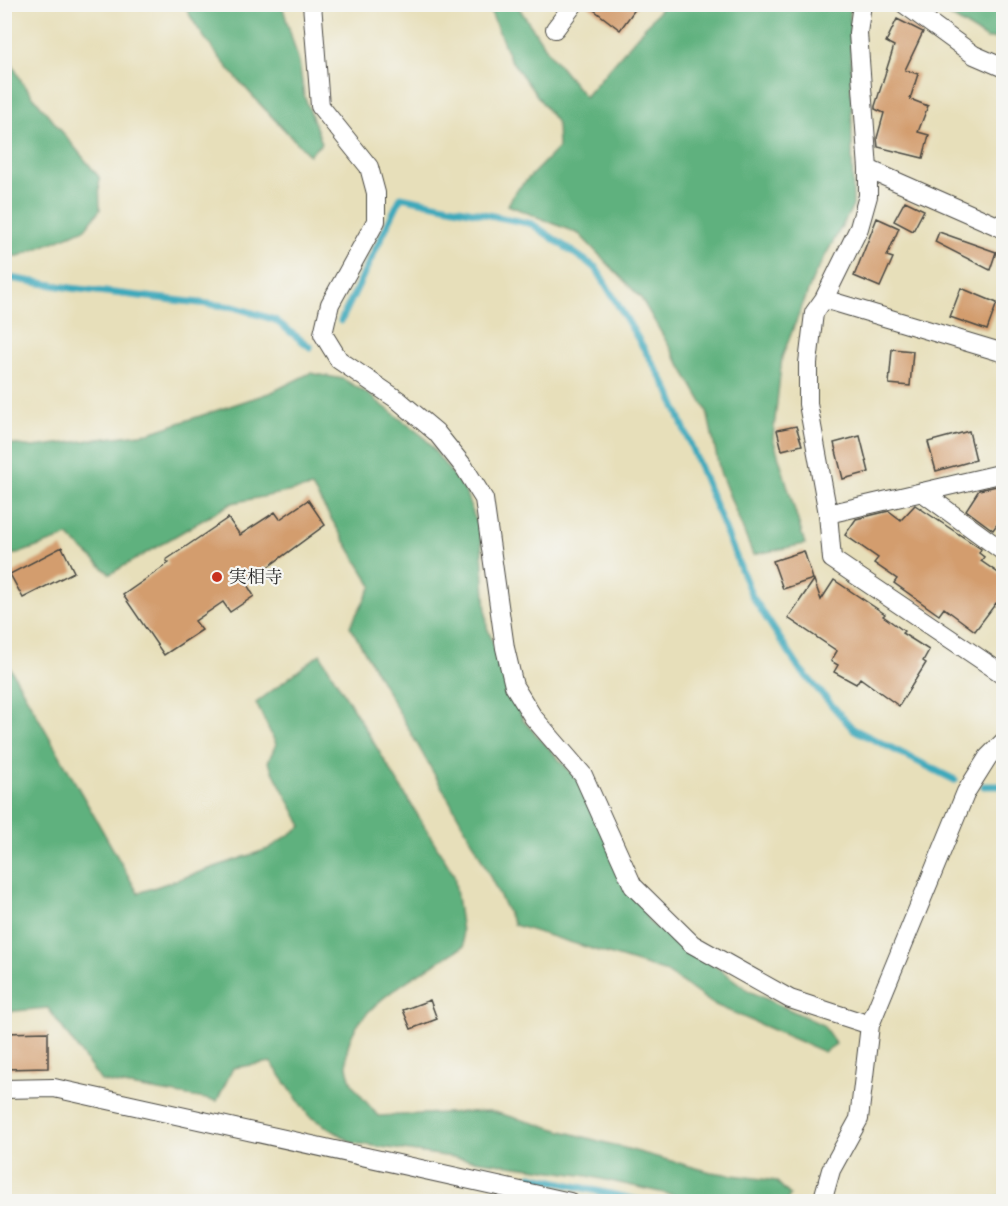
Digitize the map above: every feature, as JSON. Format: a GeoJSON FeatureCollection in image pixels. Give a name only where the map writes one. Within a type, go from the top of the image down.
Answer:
{"type":"FeatureCollection","features":[{"type":"Feature","properties":{"kind":"street"},"geometry":{"type":"LineString","coordinates":[[312,4],[320,106],[369,167],[376,193],[376,221],[330,304],[323,334],[339,360],[398,399],[436,432],[464,467],[484,499],[505,648],[514,686],[533,717],[583,775],[633,886],[692,944],[790,999],[870,1025]]}},
{"type":"Feature","properties":{"kind":"street"},"geometry":{"type":"LineString","coordinates":[[555,29],[574,4]]}},
{"type":"Feature","properties":{"kind":"street"},"geometry":{"type":"LineString","coordinates":[[862,4],[858,33],[868,195],[859,228],[824,300],[814,313],[808,363],[808,404],[828,514],[832,559],[1004,675]]}},
{"type":"Feature","properties":{"kind":"street"},"geometry":{"type":"LineString","coordinates":[[904,4],[974,55],[1004,68]]}},
{"type":"Feature","properties":{"kind":"street"},"geometry":{"type":"LineString","coordinates":[[868,169],[1004,230]]}},
{"type":"Feature","properties":{"kind":"street"},"geometry":{"type":"LineString","coordinates":[[824,300],[1004,352]]}},
{"type":"Feature","properties":{"kind":"street"},"geometry":{"type":"LineString","coordinates":[[828,514],[1004,474]]}},
{"type":"Feature","properties":{"kind":"street"},"geometry":{"type":"LineString","coordinates":[[922,492],[1004,552]]}},
{"type":"Feature","properties":{"kind":"street"},"geometry":{"type":"LineString","coordinates":[[822,1202],[831,1170],[859,1119],[870,1025],[966,792],[988,757],[1004,741]]}},
{"type":"Feature","properties":{"kind":"street"},"geometry":{"type":"LineString","coordinates":[[4,1089],[54,1088],[570,1202]]}},
{"type":"Feature","properties":{"kind":"green space"},"geometry":{"type":"Polygon","coordinates":[[[184,5],[282,5],[299,62],[304,95],[322,143],[309,155],[224,64],[184,5]]]}},
{"type":"Feature","properties":{"kind":"green space"},"geometry":{"type":"Polygon","coordinates":[[[488,5],[517,5],[549,53],[585,97],[664,5],[850,5],[853,206],[814,276],[782,357],[773,438],[805,544],[753,555],[720,472],[707,411],[641,298],[579,234],[508,205],[515,192],[558,148],[557,123],[510,59],[488,5]]]}},
{"type":"Feature","properties":{"kind":"green space"},"geometry":{"type":"Polygon","coordinates":[[[932,5],[1003,5],[1003,38],[987,39],[932,5]]]}},
{"type":"Feature","properties":{"kind":"green space"},"geometry":{"type":"Polygon","coordinates":[[[5,51],[23,84],[99,177],[100,210],[85,229],[19,256],[5,256],[5,51]]]}},
{"type":"Feature","properties":{"kind":"green space"},"geometry":{"type":"Polygon","coordinates":[[[310,373],[343,379],[365,392],[424,437],[465,491],[481,535],[487,627],[523,720],[587,790],[650,923],[713,964],[749,991],[823,1025],[836,1044],[824,1052],[713,1004],[667,972],[514,925],[474,844],[350,626],[372,586],[312,487],[232,503],[110,574],[68,536],[17,554],[5,555],[5,443],[33,447],[149,433],[272,392],[310,373]]]}},
{"type":"Feature","properties":{"kind":"green space"},"geometry":{"type":"Polygon","coordinates":[[[320,654],[454,875],[464,946],[401,985],[380,1001],[363,1018],[351,1038],[346,1059],[352,1083],[378,1116],[490,1111],[711,1172],[776,1181],[790,1195],[787,1201],[700,1201],[588,1176],[353,1143],[309,1116],[271,1062],[233,1068],[217,1101],[101,1081],[48,1008],[5,1012],[5,659],[138,893],[268,849],[302,826],[268,762],[276,744],[256,703],[320,654]]]}},
{"type":"Feature","properties":{"kind":"building"},"geometry":{"type":"Polygon","coordinates":[[[586,4],[639,4],[620,30],[586,4]]]}},
{"type":"Feature","properties":{"kind":"building"},"geometry":{"type":"Polygon","coordinates":[[[897,19],[923,32],[905,70],[918,74],[910,99],[928,106],[918,132],[929,135],[923,158],[878,147],[877,138],[884,113],[875,109],[875,106],[894,46],[886,42],[897,19]]]}},
{"type":"Feature","properties":{"kind":"building"},"geometry":{"type":"Polygon","coordinates":[[[905,201],[924,210],[913,231],[894,221],[905,201]]]}},
{"type":"Feature","properties":{"kind":"building"},"geometry":{"type":"Polygon","coordinates":[[[877,218],[899,228],[887,256],[893,258],[880,287],[854,276],[877,218]]]}},
{"type":"Feature","properties":{"kind":"building"},"geometry":{"type":"Polygon","coordinates":[[[939,232],[996,252],[990,270],[935,242],[939,232]]]}},
{"type":"Feature","properties":{"kind":"building"},"geometry":{"type":"Polygon","coordinates":[[[961,288],[997,303],[987,330],[950,317],[961,288]]]}},
{"type":"Feature","properties":{"kind":"building"},"geometry":{"type":"Polygon","coordinates":[[[892,349],[913,351],[910,386],[889,384],[892,349]]]}},
{"type":"Feature","properties":{"kind":"building"},"geometry":{"type":"Polygon","coordinates":[[[796,426],[802,445],[782,450],[777,430],[796,426]]]}},
{"type":"Feature","properties":{"kind":"building"},"geometry":{"type":"Polygon","coordinates":[[[969,431],[976,460],[936,471],[928,442],[969,431]]]}},
{"type":"Feature","properties":{"kind":"building"},"geometry":{"type":"Polygon","coordinates":[[[860,436],[869,472],[843,479],[834,443],[860,436]]]}},
{"type":"Feature","properties":{"kind":"building"},"geometry":{"type":"Polygon","coordinates":[[[997,486],[1004,490],[1004,515],[993,530],[966,510],[979,490],[997,486]]]}},
{"type":"Feature","properties":{"kind":"building","name":"実相寺"},"geometry":{"type":"Polygon","coordinates":[[[308,500],[325,525],[246,583],[254,596],[230,612],[223,602],[195,621],[202,630],[164,655],[123,595],[169,563],[166,560],[228,518],[240,535],[275,512],[280,519],[308,500]]]}},
{"type":"Feature","properties":{"kind":"building"},"geometry":{"type":"Polygon","coordinates":[[[915,505],[981,549],[979,553],[984,557],[981,561],[1004,577],[1004,609],[996,603],[975,631],[944,608],[939,615],[894,583],[897,579],[874,563],[878,558],[845,535],[856,519],[889,511],[901,520],[915,505]]]}},
{"type":"Feature","properties":{"kind":"building"},"geometry":{"type":"Polygon","coordinates":[[[62,547],[74,572],[23,598],[10,574],[62,547]]]}},
{"type":"Feature","properties":{"kind":"building"},"geometry":{"type":"Polygon","coordinates":[[[804,551],[813,579],[783,589],[773,561],[804,551]]]}},
{"type":"Feature","properties":{"kind":"building"},"geometry":{"type":"Polygon","coordinates":[[[814,580],[821,600],[834,580],[885,614],[883,616],[904,631],[902,633],[929,650],[923,661],[926,663],[899,706],[860,678],[856,684],[834,672],[838,665],[831,661],[837,651],[788,618],[814,580]]]}},
{"type":"Feature","properties":{"kind":"building"},"geometry":{"type":"Polygon","coordinates":[[[430,1000],[437,1019],[411,1029],[403,1010],[430,1000]]]}},
{"type":"Feature","properties":{"kind":"building"},"geometry":{"type":"Polygon","coordinates":[[[48,1032],[48,1068],[4,1069],[4,1033],[48,1032]]]}},
{"type":"Feature","properties":{"kind":"waterway"},"geometry":{"type":"LineString","coordinates":[[341,321],[401,197],[532,224],[596,268],[668,389],[752,596],[799,668],[853,729],[955,780]]}},
{"type":"Feature","properties":{"kind":"waterway"},"geometry":{"type":"LineString","coordinates":[[4,277],[71,288],[234,307],[275,320],[310,347]]}},
{"type":"Feature","properties":{"kind":"waterway"},"geometry":{"type":"LineString","coordinates":[[984,786],[1004,786]]}},
{"type":"Feature","properties":{"kind":"waterway"},"geometry":{"type":"LineString","coordinates":[[521,1202],[531,1176],[645,1202]]}},
{"type":"Feature","properties":{"kind":"waterway"},"geometry":{"type":"LineString","coordinates":[[989,1202],[1004,1198]]}},
{"type":"Feature","properties":{"kind":"place","name":"実相寺"},"geometry":{"type":"Point","coordinates":[217,577]}}]}
